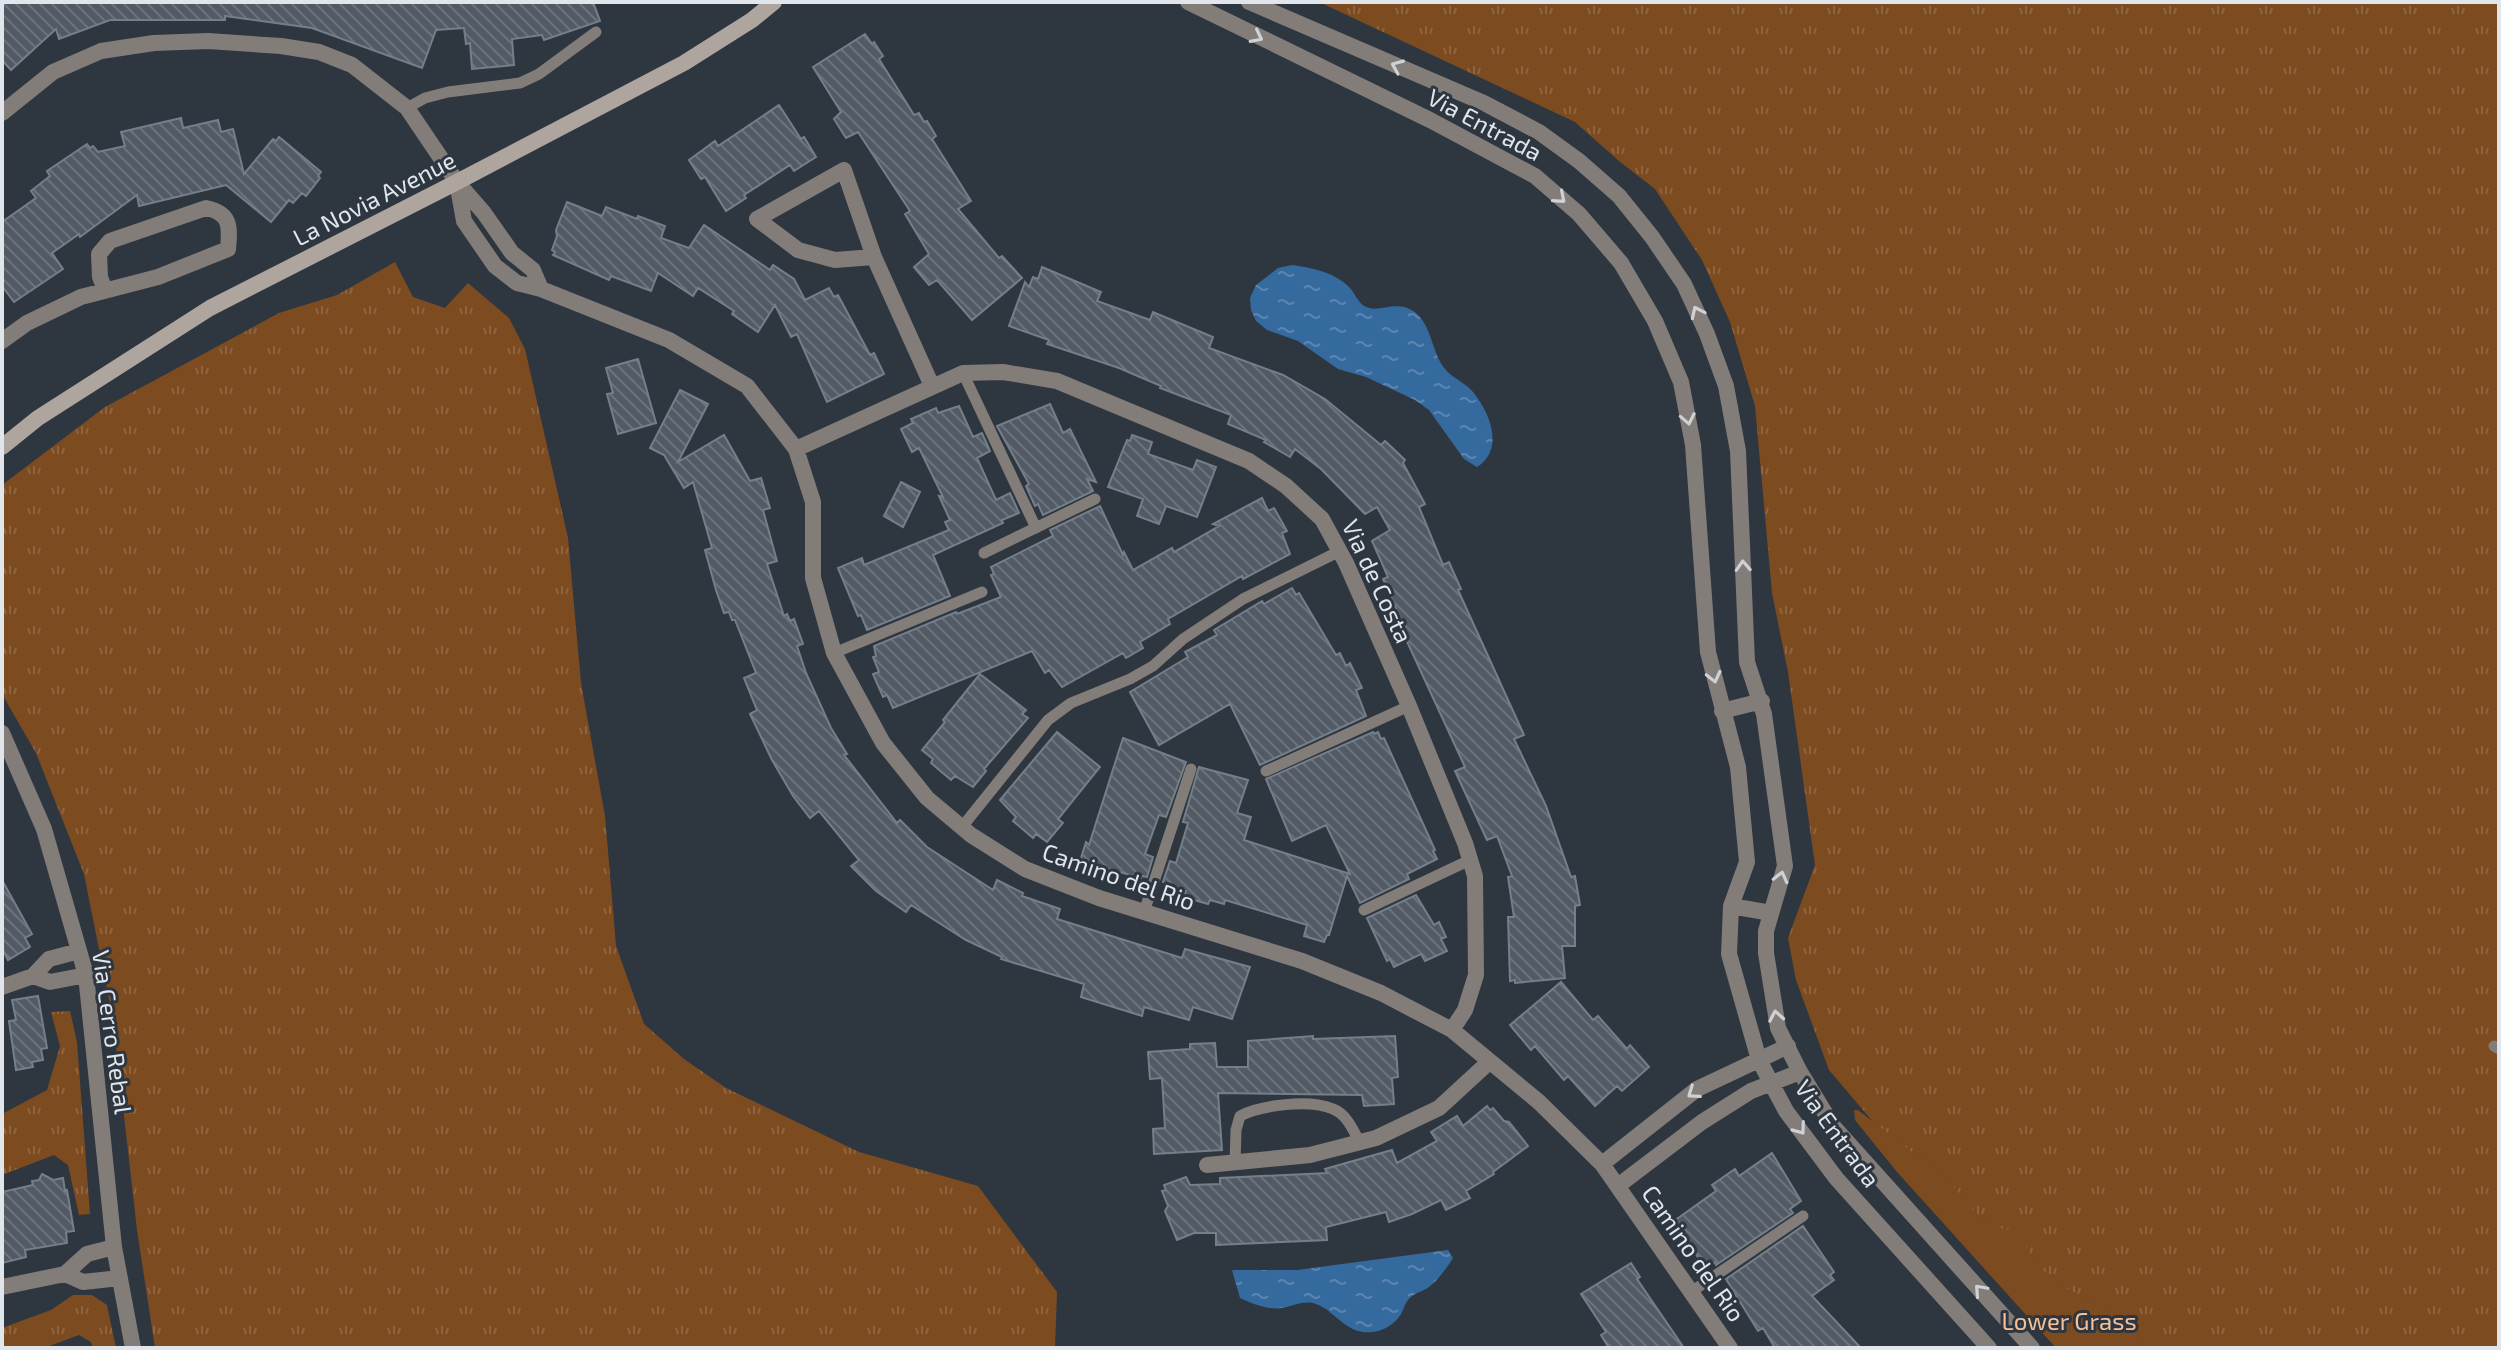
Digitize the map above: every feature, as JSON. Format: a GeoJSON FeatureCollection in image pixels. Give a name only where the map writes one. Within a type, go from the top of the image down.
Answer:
{"type":"FeatureCollection","features":[{"type":"Feature","properties":{"kind":"main road","name":"La Novia Avenue"},"geometry":{"type":"LineString","coordinates":[[2,447],[38,418],[210,308],[684,63],[752,20],[774,2]]}},
{"type":"Feature","properties":{"kind":"street","name":"Via Entrada"},"geometry":{"type":"LineString","coordinates":[[1188,2],[1430,120],[1535,176],[1579,214],[1621,263],[1655,321],[1681,382],[1693,445],[1708,652],[1738,767],[1747,862],[1731,906],[1729,954],[1759,1060],[1786,1111],[1836,1178],[1989,1348]]}},
{"type":"Feature","properties":{"kind":"street"},"geometry":{"type":"LineString","coordinates":[[1231,24],[1242,2]]}},
{"type":"Feature","properties":{"kind":"street","name":"Via Entrada"},"geometry":{"type":"LineString","coordinates":[[1249,2],[1484,103],[1539,132],[1619,196],[1684,284],[1726,386],[1738,451],[1747,662],[1762,701],[1785,866],[1766,931],[1766,953],[1778,1028],[1833,1126],[2032,1348]]}},
{"type":"Feature","properties":{"kind":"street"},"geometry":{"type":"LineString","coordinates":[[2,113],[53,72],[101,51],[154,43],[208,41],[319,52],[352,65],[407,108],[457,182],[512,253],[533,270],[541,289]]}},
{"type":"Feature","properties":{"kind":"street"},"geometry":{"type":"LineString","coordinates":[[874,257],[835,260],[798,250],[757,219],[844,170],[874,257],[932,386]]}},
{"type":"Feature","properties":{"kind":"street","name":"Camino del Rio"},"geometry":{"type":"LineString","coordinates":[[457,182],[464,221],[495,266],[517,283],[541,289],[669,340],[747,386],[796,449],[813,502],[813,578],[834,653],[883,743],[927,798],[962,827],[1025,869],[1099,898],[1302,961],[1381,993],[1452,1030],[1539,1102],[1602,1164],[1730,1348]]}},
{"type":"Feature","properties":{"kind":"street"},"geometry":{"type":"LineString","coordinates":[[2,341],[41,316],[81,297],[158,277],[228,249],[230,229],[226,218],[218,210],[206,208],[110,241],[99,254],[100,277],[105,290]]}},
{"type":"Feature","properties":{"kind":"street","name":"Via de Costa"},"geometry":{"type":"LineString","coordinates":[[796,449],[963,373],[1003,372],[1057,381],[1249,461],[1286,486],[1322,519],[1340,551],[1409,706],[1475,876],[1476,975],[1465,1010],[1452,1030]]}},
{"type":"Feature","properties":{"kind":"street"},"geometry":{"type":"LineString","coordinates":[[1722,711],[1762,701]]}},
{"type":"Feature","properties":{"kind":"street","name":"Via Cerro Rebal"},"geometry":{"type":"LineString","coordinates":[[3,738],[10,769],[44,829],[86,975],[114,1247],[133,1348]]}},
{"type":"Feature","properties":{"kind":"street"},"geometry":{"type":"LineString","coordinates":[[1731,906],[1771,913]]}},
{"type":"Feature","properties":{"kind":"street"},"geometry":{"type":"LineString","coordinates":[[2,987],[33,976],[49,959],[79,951]]}},
{"type":"Feature","properties":{"kind":"street"},"geometry":{"type":"LineString","coordinates":[[33,976],[50,982],[86,975]]}},
{"type":"Feature","properties":{"kind":"street"},"geometry":{"type":"LineString","coordinates":[[1602,1164],[1697,1089],[1788,1046]]}},
{"type":"Feature","properties":{"kind":"street"},"geometry":{"type":"LineString","coordinates":[[1207,1165],[1310,1155],[1360,1143],[1439,1108],[1489,1062]]}},
{"type":"Feature","properties":{"kind":"street","name":"Camino del Rio"},"geometry":{"type":"LineString","coordinates":[[1619,1185],[1702,1122],[1751,1091],[1800,1072]]}},
{"type":"Feature","properties":{"kind":"street"},"geometry":{"type":"LineString","coordinates":[[2,1287],[65,1274],[87,1254],[114,1247]]}},
{"type":"Feature","properties":{"kind":"street"},"geometry":{"type":"LineString","coordinates":[[65,1274],[83,1282],[120,1278]]}},
{"type":"Feature","properties":{"kind":"lane"},"geometry":{"type":"LineString","coordinates":[[407,108],[425,98],[448,92],[520,83],[539,74],[596,32]]}},
{"type":"Feature","properties":{"kind":"lane"},"geometry":{"type":"LineString","coordinates":[[495,266],[512,253]]}},
{"type":"Feature","properties":{"kind":"lane"},"geometry":{"type":"LineString","coordinates":[[963,373],[1036,528]]}},
{"type":"Feature","properties":{"kind":"lane"},"geometry":{"type":"LineString","coordinates":[[984,553],[1095,499]]}},
{"type":"Feature","properties":{"kind":"lane"},"geometry":{"type":"LineString","coordinates":[[962,827],[1048,720],[1071,703],[1130,679],[1153,666],[1183,639],[1243,599],[1340,551]]}},
{"type":"Feature","properties":{"kind":"lane"},"geometry":{"type":"LineString","coordinates":[[834,653],[982,592]]}},
{"type":"Feature","properties":{"kind":"lane"},"geometry":{"type":"LineString","coordinates":[[1266,771],[1409,706]]}},
{"type":"Feature","properties":{"kind":"lane"},"geometry":{"type":"LineString","coordinates":[[1144,912],[1191,769]]}},
{"type":"Feature","properties":{"kind":"lane"},"geometry":{"type":"LineString","coordinates":[[1364,910],[1470,860]]}},
{"type":"Feature","properties":{"kind":"lane"},"geometry":{"type":"LineString","coordinates":[[1235,1164],[1236,1130],[1240,1116],[1271,1105],[1334,1109],[1347,1121],[1360,1143]]}},
{"type":"Feature","properties":{"kind":"lane"},"geometry":{"type":"LineString","coordinates":[[1691,1292],[1803,1216]]}},
{"type":"Feature","properties":{"kind":"green space"},"geometry":{"type":"Polygon","coordinates":[[[1319,2],[2499,2],[2499,1348],[2065,1348],[1829,1070],[1796,980],[1788,938],[1815,865],[1788,672],[1772,593],[1755,406],[1730,322],[1702,260],[1655,189],[1575,122],[1319,2]]]}},
{"type":"Feature","properties":{"kind":"green space"},"geometry":{"type":"Polygon","coordinates":[[[395,262],[413,297],[445,308],[468,283],[509,318],[525,349],[568,538],[581,683],[605,816],[616,946],[644,1024],[684,1059],[726,1088],[859,1152],[978,1186],[1057,1292],[1055,1348],[155,1348],[137,1230],[113,1019],[84,874],[36,753],[2,694],[2,485],[105,407],[279,313],[337,295],[395,262]]]}},
{"type":"Feature","properties":{"kind":"green space"},"geometry":{"type":"Polygon","coordinates":[[[70,1011],[77,1042],[90,1214],[79,1215],[68,1165],[54,1155],[2,1175],[2,1114],[47,1090],[60,1046],[51,1012],[70,1011]]]}},
{"type":"Feature","properties":{"kind":"green space","name":"Lower Grass"},"geometry":{"type":"Polygon","coordinates":[[[1854,1110],[1937,1167],[1976,1213],[1992,1227],[2011,1230],[2024,1243],[2037,1265],[2062,1286],[2117,1313],[2138,1335],[2143,1348],[2056,1348],[1897,1172],[1855,1120],[1854,1110]]]}},
{"type":"Feature","properties":{"kind":"green space"},"geometry":{"type":"Polygon","coordinates":[[[73,1295],[92,1295],[107,1305],[116,1348],[93,1348],[91,1342],[79,1335],[44,1348],[2,1348],[2,1328],[51,1310],[73,1295]]]}},
{"type":"Feature","properties":{"kind":"water"},"geometry":{"type":"Polygon","coordinates":[[[1292,265],[1330,274],[1349,287],[1364,306],[1376,309],[1402,307],[1417,314],[1426,326],[1445,369],[1470,389],[1485,410],[1493,441],[1486,459],[1477,467],[1464,459],[1429,410],[1415,400],[1366,377],[1338,369],[1298,341],[1267,330],[1256,321],[1250,298],[1256,285],[1278,268],[1292,265]]]}},
{"type":"Feature","properties":{"kind":"water"},"geometry":{"type":"Polygon","coordinates":[[[1448,1250],[1453,1258],[1439,1277],[1410,1298],[1395,1322],[1373,1332],[1355,1330],[1313,1303],[1277,1308],[1240,1298],[1232,1270],[1297,1270],[1448,1250]]]}},
{"type":"Feature","properties":{"kind":"building"},"geometry":{"type":"Polygon","coordinates":[[[2,2],[593,2],[600,21],[544,40],[542,35],[512,39],[514,65],[472,69],[470,43],[466,44],[464,28],[436,30],[422,68],[312,28],[225,16],[225,20],[110,20],[59,39],[56,29],[11,70],[2,60],[2,2]]]}},
{"type":"Feature","properties":{"kind":"building"},"geometry":{"type":"Polygon","coordinates":[[[865,34],[883,56],[879,59],[914,115],[919,113],[924,122],[927,121],[936,136],[932,139],[971,201],[958,209],[999,258],[1002,256],[1022,278],[972,320],[937,280],[929,285],[914,267],[929,254],[905,214],[910,211],[858,132],[846,138],[834,119],[841,112],[813,67],[865,34]]]}},
{"type":"Feature","properties":{"kind":"building"},"geometry":{"type":"Polygon","coordinates":[[[779,105],[816,157],[794,171],[790,165],[744,195],[746,198],[726,211],[705,177],[701,179],[689,160],[715,141],[718,146],[779,105]]]}},
{"type":"Feature","properties":{"kind":"building"},"geometry":{"type":"Polygon","coordinates":[[[181,118],[183,128],[218,120],[221,132],[233,129],[244,174],[273,139],[276,141],[279,137],[321,172],[320,178],[306,196],[302,193],[293,203],[289,200],[271,222],[226,185],[139,206],[137,195],[80,237],[79,234],[52,253],[63,269],[14,302],[2,286],[2,222],[36,198],[31,191],[50,176],[47,171],[87,144],[98,152],[125,146],[121,132],[181,118]]]}},
{"type":"Feature","properties":{"kind":"building"},"geometry":{"type":"Polygon","coordinates":[[[567,202],[602,216],[606,207],[665,226],[661,238],[689,248],[704,225],[770,270],[773,265],[794,279],[805,300],[829,288],[834,297],[838,295],[870,355],[874,353],[884,374],[827,402],[797,334],[791,337],[775,305],[758,332],[732,314],[734,311],[698,288],[693,296],[658,273],[651,291],[611,276],[609,280],[553,255],[556,230],[567,202]]]}},
{"type":"Feature","properties":{"kind":"building"},"geometry":{"type":"Polygon","coordinates":[[[1042,267],[1101,292],[1097,301],[1150,320],[1153,312],[1213,337],[1209,348],[1283,375],[1325,399],[1381,445],[1385,441],[1405,460],[1403,463],[1425,504],[1419,507],[1443,565],[1449,562],[1461,589],[1458,590],[1524,735],[1514,739],[1546,806],[1571,877],[1575,876],[1580,905],[1575,906],[1575,946],[1562,946],[1565,978],[1510,981],[1508,917],[1514,917],[1508,877],[1512,876],[1497,836],[1487,840],[1455,771],[1465,767],[1397,620],[1401,619],[1383,579],[1388,577],[1372,541],[1390,530],[1377,507],[1365,514],[1321,469],[1295,449],[1290,457],[1264,442],[1266,440],[1228,424],[1231,415],[1160,388],[1119,368],[1047,344],[1049,340],[1009,326],[1025,282],[1029,287],[1033,277],[1038,279],[1042,267]]]}},
{"type":"Feature","properties":{"kind":"building"},"geometry":{"type":"Polygon","coordinates":[[[638,359],[656,423],[618,434],[607,394],[613,393],[606,368],[638,359]]]}},
{"type":"Feature","properties":{"kind":"building"},"geometry":{"type":"Polygon","coordinates":[[[680,390],[708,404],[678,462],[724,435],[750,481],[761,478],[770,508],[763,510],[777,561],[767,564],[784,616],[787,614],[790,621],[794,619],[803,644],[797,646],[806,673],[831,728],[847,754],[844,755],[897,823],[900,820],[927,847],[993,890],[997,880],[1023,893],[1022,896],[1060,909],[1057,919],[1182,958],[1185,949],[1250,967],[1232,1019],[1193,1007],[1189,1020],[1144,1007],[1142,1016],[1081,997],[1084,984],[1001,959],[911,905],[906,912],[876,891],[851,866],[859,860],[819,811],[810,818],[772,760],[750,714],[757,710],[744,678],[756,673],[735,620],[729,612],[724,613],[716,590],[705,550],[712,548],[693,482],[684,488],[664,455],[650,448],[680,390]]]}},
{"type":"Feature","properties":{"kind":"building"},"geometry":{"type":"Polygon","coordinates":[[[1050,404],[1063,433],[1070,429],[1096,482],[1087,479],[1093,491],[1043,515],[1038,504],[1035,506],[1026,486],[1029,484],[997,426],[1050,404]]]}},
{"type":"Feature","properties":{"kind":"building"},"geometry":{"type":"Polygon","coordinates":[[[959,406],[973,437],[982,433],[990,451],[977,458],[996,500],[1010,493],[1019,513],[933,555],[950,596],[867,630],[838,568],[862,558],[864,565],[949,530],[945,522],[950,520],[939,496],[943,497],[919,448],[912,452],[901,429],[913,423],[911,419],[936,408],[938,413],[959,406]]]}},
{"type":"Feature","properties":{"kind":"building"},"geometry":{"type":"Polygon","coordinates":[[[1132,435],[1152,442],[1148,454],[1193,470],[1197,460],[1216,467],[1197,517],[1166,506],[1159,524],[1137,516],[1143,499],[1108,487],[1127,440],[1130,441],[1132,435]]]}},
{"type":"Feature","properties":{"kind":"building"},"geometry":{"type":"Polygon","coordinates":[[[901,482],[920,492],[903,527],[884,516],[901,482]]]}},
{"type":"Feature","properties":{"kind":"building"},"geometry":{"type":"Polygon","coordinates":[[[1262,498],[1268,511],[1274,508],[1287,531],[1282,533],[1290,554],[1243,579],[1242,576],[1168,619],[1170,624],[1140,642],[1143,648],[1126,658],[1123,653],[1062,687],[1049,670],[1045,673],[1032,651],[893,708],[887,695],[883,697],[873,674],[879,672],[873,657],[876,656],[874,646],[1001,597],[991,575],[994,574],[991,567],[1053,536],[1050,530],[1100,506],[1133,570],[1172,548],[1174,552],[1219,526],[1213,524],[1262,498]]]}},
{"type":"Feature","properties":{"kind":"building"},"geometry":{"type":"Polygon","coordinates":[[[1292,588],[1296,595],[1299,593],[1336,655],[1340,653],[1346,666],[1350,663],[1362,688],[1356,690],[1366,716],[1260,765],[1230,704],[1159,745],[1130,692],[1188,657],[1185,652],[1217,635],[1214,630],[1262,601],[1264,604],[1292,588]]]}},
{"type":"Feature","properties":{"kind":"building"},"geometry":{"type":"Polygon","coordinates":[[[980,674],[1026,710],[1022,714],[1028,718],[984,769],[986,771],[973,787],[955,776],[951,780],[931,763],[933,759],[922,750],[980,674]]]}},
{"type":"Feature","properties":{"kind":"building"},"geometry":{"type":"Polygon","coordinates":[[[1057,732],[1100,767],[1058,819],[1063,823],[1047,842],[1036,834],[1033,838],[1013,821],[1016,817],[1000,800],[1057,732]]]}},
{"type":"Feature","properties":{"kind":"building"},"geometry":{"type":"Polygon","coordinates":[[[1373,732],[1384,738],[1437,859],[1407,874],[1409,879],[1360,903],[1347,876],[1329,935],[1324,942],[1304,936],[1307,925],[1225,900],[1224,904],[1210,900],[1208,904],[1184,897],[1186,891],[1163,882],[1170,861],[1176,863],[1188,823],[1183,822],[1199,767],[1248,780],[1237,813],[1251,817],[1244,840],[1350,874],[1326,825],[1292,841],[1266,779],[1373,732]]]}},
{"type":"Feature","properties":{"kind":"building"},"geometry":{"type":"Polygon","coordinates":[[[1123,738],[1186,762],[1166,817],[1159,815],[1145,854],[1153,857],[1147,877],[1141,878],[1080,861],[1086,842],[1089,845],[1123,738]]]}},
{"type":"Feature","properties":{"kind":"building"},"geometry":{"type":"Polygon","coordinates":[[[2,880],[32,934],[25,938],[30,947],[8,960],[2,948],[2,880]]]}},
{"type":"Feature","properties":{"kind":"building"},"geometry":{"type":"Polygon","coordinates":[[[1416,895],[1434,925],[1439,922],[1446,937],[1441,939],[1447,951],[1425,961],[1421,954],[1394,967],[1390,959],[1387,961],[1367,918],[1416,895]]]}},
{"type":"Feature","properties":{"kind":"building"},"geometry":{"type":"Polygon","coordinates":[[[1561,982],[1593,1020],[1598,1016],[1627,1049],[1630,1045],[1649,1067],[1622,1091],[1617,1086],[1595,1106],[1568,1076],[1564,1080],[1535,1046],[1531,1050],[1510,1025],[1561,982]]]}},
{"type":"Feature","properties":{"kind":"building"},"geometry":{"type":"Polygon","coordinates":[[[38,996],[47,1048],[41,1049],[43,1060],[32,1062],[33,1067],[16,1070],[9,1021],[16,1020],[12,1000],[38,996]]]}},
{"type":"Feature","properties":{"kind":"building"},"geometry":{"type":"Polygon","coordinates":[[[1313,1036],[1313,1039],[1395,1036],[1398,1077],[1392,1078],[1394,1104],[1364,1106],[1362,1095],[1218,1093],[1222,1150],[1154,1154],[1153,1129],[1165,1128],[1162,1078],[1150,1079],[1148,1052],[1190,1049],[1190,1044],[1215,1043],[1217,1067],[1248,1067],[1248,1041],[1313,1036]]]}},
{"type":"Feature","properties":{"kind":"building"},"geometry":{"type":"Polygon","coordinates":[[[1487,1106],[1509,1122],[1528,1146],[1494,1174],[1466,1191],[1470,1198],[1446,1210],[1441,1200],[1389,1222],[1386,1212],[1326,1227],[1327,1240],[1216,1245],[1216,1233],[1194,1233],[1177,1240],[1165,1211],[1168,1206],[1162,1191],[1166,1190],[1164,1185],[1186,1177],[1190,1185],[1220,1184],[1220,1178],[1327,1173],[1325,1169],[1392,1150],[1397,1163],[1437,1141],[1431,1132],[1457,1116],[1463,1126],[1487,1106]]]}},
{"type":"Feature","properties":{"kind":"building"},"geometry":{"type":"Polygon","coordinates":[[[1772,1153],[1801,1201],[1790,1209],[1793,1213],[1716,1265],[1715,1262],[1708,1267],[1703,1260],[1701,1262],[1674,1221],[1716,1191],[1712,1185],[1735,1169],[1739,1176],[1772,1153]]]}},
{"type":"Feature","properties":{"kind":"building"},"geometry":{"type":"Polygon","coordinates":[[[42,1174],[53,1180],[63,1178],[74,1231],[66,1232],[67,1243],[25,1250],[26,1257],[2,1263],[2,1192],[33,1185],[32,1181],[39,1180],[42,1174]]]}},
{"type":"Feature","properties":{"kind":"building"},"geometry":{"type":"Polygon","coordinates":[[[1803,1226],[1834,1272],[1830,1275],[1834,1280],[1812,1296],[1861,1348],[1775,1348],[1763,1328],[1758,1331],[1726,1279],[1803,1226]]]}},
{"type":"Feature","properties":{"kind":"building"},"geometry":{"type":"Polygon","coordinates":[[[1631,1263],[1640,1277],[1637,1279],[1684,1348],[1609,1348],[1601,1335],[1606,1332],[1581,1294],[1631,1263]]]}}]}
